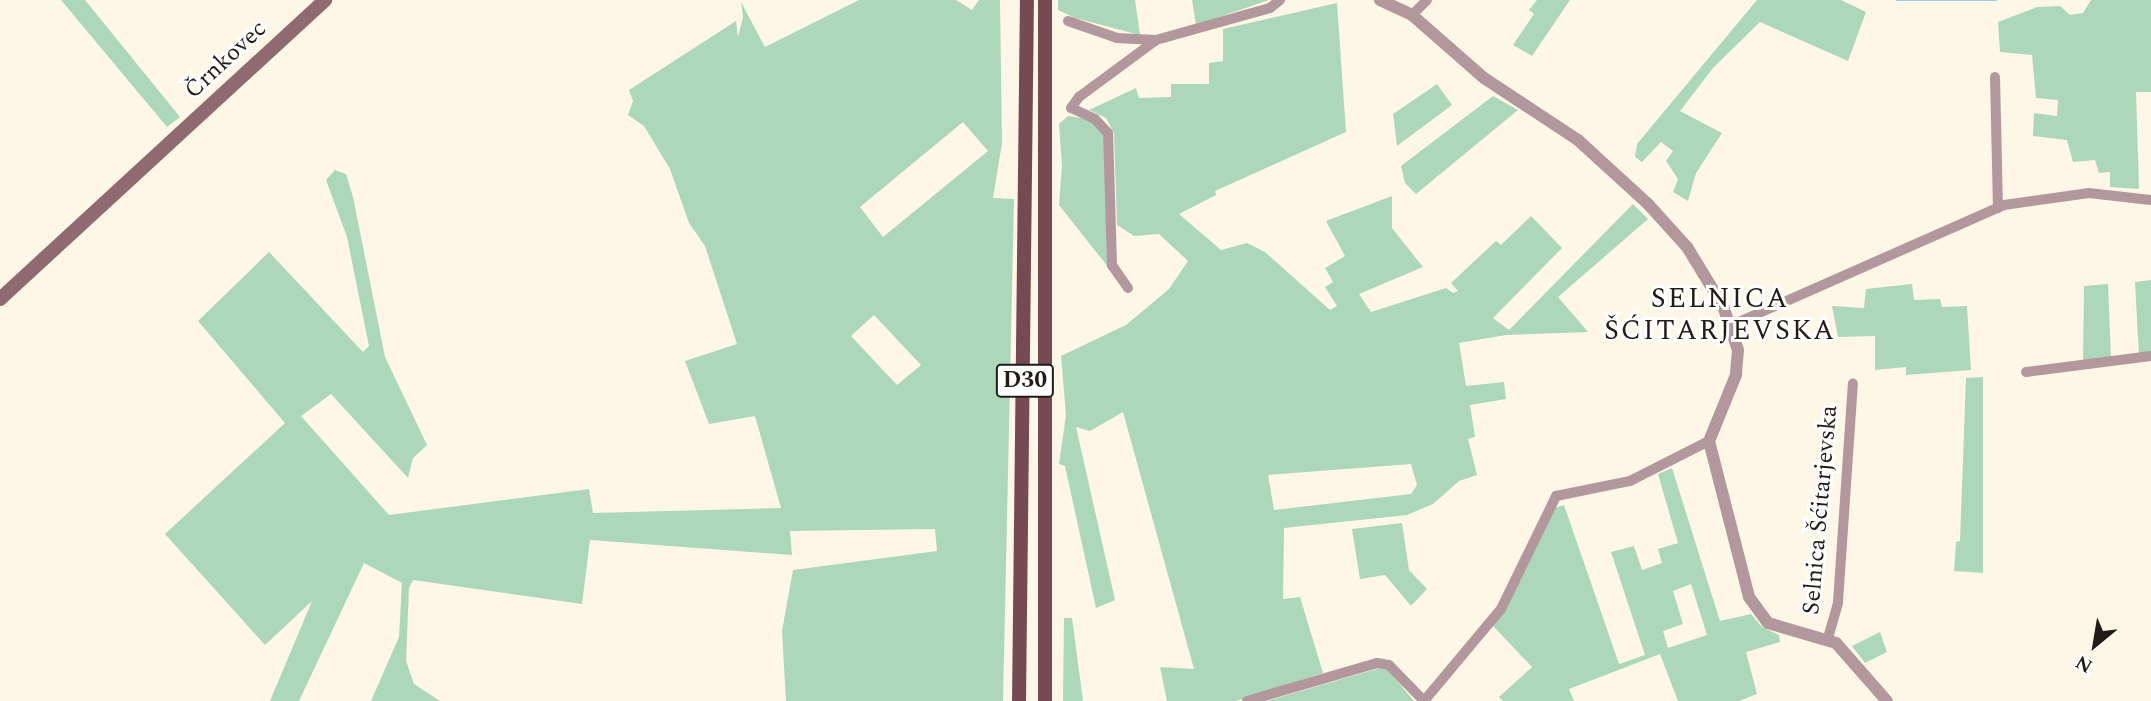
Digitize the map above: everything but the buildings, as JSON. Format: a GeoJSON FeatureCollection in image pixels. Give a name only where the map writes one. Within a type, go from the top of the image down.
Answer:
{"type":"FeatureCollection","features":[{"type":"Feature","properties":{"kind":"main road","name":"Črnkovec"},"geometry":{"type":"LineString","coordinates":[[0,299],[325,0]]}},
{"type":"Feature","properties":{"kind":"main road","name":"D30"},"geometry":{"type":"LineString","coordinates":[[1019,701],[1027,0]]}},
{"type":"Feature","properties":{"kind":"main road","name":"D30"},"geometry":{"type":"LineString","coordinates":[[1045,0],[1045,701]]}},
{"type":"Feature","properties":{"kind":"street"},"geometry":{"type":"LineString","coordinates":[[1068,21],[1117,38],[1156,40],[1270,8],[1280,0]]}},
{"type":"Feature","properties":{"kind":"street"},"geometry":{"type":"LineString","coordinates":[[1247,701],[1377,663],[1389,665],[1424,701],[1501,609],[1556,496],[1630,481],[1709,440],[1739,362],[1732,325],[1687,247],[1648,204],[1578,140],[1484,78],[1412,15],[1380,0]]}},
{"type":"Feature","properties":{"kind":"street"},"geometry":{"type":"LineString","coordinates":[[1412,15],[1427,0]]}},
{"type":"Feature","properties":{"kind":"street"},"geometry":{"type":"LineString","coordinates":[[1128,288],[1112,265],[1108,133],[1095,119],[1071,108],[1079,97],[1156,40]]}},
{"type":"Feature","properties":{"kind":"street"},"geometry":{"type":"LineString","coordinates":[[1996,77],[1998,208]]}},
{"type":"Feature","properties":{"kind":"street"},"geometry":{"type":"LineString","coordinates":[[1732,325],[1998,208],[2088,193],[2151,200]]}},
{"type":"Feature","properties":{"kind":"street"},"geometry":{"type":"LineString","coordinates":[[2026,372],[2151,355]]}},
{"type":"Feature","properties":{"kind":"street","name":"Selnica Šćitarjevska"},"geometry":{"type":"LineString","coordinates":[[1828,639],[1838,602],[1853,384]]}},
{"type":"Feature","properties":{"kind":"street","name":"Selnica Šćitarjevska"},"geometry":{"type":"LineString","coordinates":[[1709,440],[1727,523],[1756,610],[1783,630],[1828,639],[1843,648],[1887,701]]}},
{"type":"Feature","properties":{"kind":"green space"},"geometry":{"type":"Polygon","coordinates":[[[61,0],[85,0],[180,117],[167,127],[61,0]]]}},
{"type":"Feature","properties":{"kind":"green space"},"geometry":{"type":"Polygon","coordinates":[[[859,0],[956,0],[972,10],[979,0],[1000,0],[1002,143],[993,198],[1014,199],[1003,701],[786,701],[782,631],[793,570],[937,551],[935,529],[790,531],[792,555],[590,540],[582,604],[413,580],[409,588],[406,661],[414,684],[440,701],[371,701],[399,637],[402,583],[364,563],[299,701],[270,701],[312,601],[265,645],[165,534],[285,423],[198,321],[269,252],[363,352],[369,346],[347,237],[326,180],[335,170],[346,174],[353,197],[385,357],[427,445],[413,458],[408,478],[331,394],[301,416],[389,515],[589,489],[593,513],[781,508],[755,416],[709,424],[685,361],[737,344],[705,246],[689,223],[670,169],[644,126],[628,115],[633,101],[629,90],[736,21],[738,37],[743,17],[741,2],[765,47],[859,0]],[[963,122],[860,207],[883,237],[988,151],[963,122]],[[874,315],[851,336],[897,385],[921,365],[874,315]]]}},
{"type":"Feature","properties":{"kind":"green space"},"geometry":{"type":"Polygon","coordinates":[[[1058,0],[1135,0],[1140,35],[1075,18],[1058,10],[1058,0]]]}},
{"type":"Feature","properties":{"kind":"green space"},"geometry":{"type":"Polygon","coordinates":[[[1192,0],[1269,0],[1196,25],[1192,0]]]}},
{"type":"Feature","properties":{"kind":"green space"},"geometry":{"type":"Polygon","coordinates":[[[1537,0],[1570,0],[1532,56],[1513,45],[1534,14],[1529,10],[1537,0]]]}},
{"type":"Feature","properties":{"kind":"green space"},"geometry":{"type":"Polygon","coordinates":[[[1757,0],[1841,0],[1866,12],[1848,61],[1760,22],[1713,68],[1680,111],[1722,133],[1696,173],[1688,201],[1673,192],[1678,179],[1666,161],[1673,151],[1661,142],[1642,162],[1635,157],[1637,144],[1757,0]]]}},
{"type":"Feature","properties":{"kind":"green space"},"geometry":{"type":"Polygon","coordinates":[[[2091,0],[2151,0],[2151,92],[2136,92],[2139,189],[2110,187],[2110,172],[2099,173],[2095,160],[2073,162],[2067,140],[2033,136],[2034,113],[2057,116],[2058,100],[2036,98],[2032,55],[2000,52],[1998,22],[2037,7],[2060,6],[2070,15],[2083,13],[2091,0]]]}},
{"type":"Feature","properties":{"kind":"green space"},"geometry":{"type":"Polygon","coordinates":[[[1337,3],[1346,132],[1215,191],[1216,195],[1179,214],[1221,250],[1247,243],[1265,252],[1330,310],[1337,306],[1325,287],[1333,282],[1325,268],[1345,256],[1326,221],[1392,196],[1392,228],[1423,267],[1359,294],[1371,312],[1446,288],[1453,293],[1458,291],[1451,283],[1496,241],[1501,245],[1531,216],[1562,248],[1493,318],[1509,330],[1633,204],[1648,219],[1558,297],[1588,332],[1506,335],[1459,343],[1466,386],[1504,382],[1506,399],[1470,405],[1475,437],[1468,439],[1477,475],[1459,481],[1433,504],[1407,515],[1284,528],[1283,599],[1300,597],[1323,673],[1236,701],[1167,701],[1160,667],[1194,669],[1123,412],[1090,431],[1076,427],[1115,600],[1096,608],[1065,466],[1059,464],[1066,415],[1061,356],[1126,325],[1169,289],[1188,261],[1159,234],[1134,236],[1117,225],[1114,133],[1106,118],[1089,110],[1136,88],[1139,98],[1171,97],[1171,84],[1209,84],[1209,63],[1223,61],[1223,29],[1337,3]],[[1411,464],[1268,475],[1274,510],[1411,494],[1417,485],[1411,464]]]}},
{"type":"Feature","properties":{"kind":"green space"},"geometry":{"type":"Polygon","coordinates":[[[1437,84],[1452,105],[1397,146],[1393,114],[1437,84]]]}},
{"type":"Feature","properties":{"kind":"green space"},"geometry":{"type":"Polygon","coordinates":[[[1493,96],[1518,110],[1416,194],[1405,183],[1401,166],[1493,96]]]}},
{"type":"Feature","properties":{"kind":"green space"},"geometry":{"type":"Polygon","coordinates":[[[1068,116],[1087,119],[1104,132],[1108,267],[1059,205],[1062,166],[1059,124],[1068,116]]]}},
{"type":"Feature","properties":{"kind":"green space"},"geometry":{"type":"Polygon","coordinates":[[[2151,280],[2151,352],[2139,355],[2135,282],[2151,280]]]}},
{"type":"Feature","properties":{"kind":"green space"},"geometry":{"type":"Polygon","coordinates":[[[1912,284],[1914,300],[1940,299],[1942,307],[1967,306],[1971,370],[1906,375],[1906,367],[1875,370],[1875,336],[1838,337],[1832,306],[1864,308],[1866,289],[1912,284]]]}},
{"type":"Feature","properties":{"kind":"green space"},"geometry":{"type":"Polygon","coordinates":[[[2108,284],[2111,360],[2083,363],[2084,286],[2108,284]]]}},
{"type":"Feature","properties":{"kind":"green space"},"geometry":{"type":"Polygon","coordinates":[[[1983,377],[1983,573],[1954,571],[1956,542],[1960,541],[1966,378],[1983,377]]]}},
{"type":"Feature","properties":{"kind":"green space"},"geometry":{"type":"Polygon","coordinates":[[[1672,468],[1720,621],[1751,614],[1762,627],[1779,635],[1780,642],[1746,652],[1757,694],[1739,701],[1678,701],[1660,654],[1569,689],[1574,701],[1503,701],[1499,697],[1532,667],[1493,626],[1551,509],[1564,505],[1619,664],[1645,655],[1611,552],[1634,546],[1642,570],[1662,563],[1658,549],[1678,543],[1658,474],[1672,468]],[[1691,584],[1673,591],[1683,624],[1663,631],[1668,648],[1707,635],[1691,584]]]}},
{"type":"Feature","properties":{"kind":"green space"},"geometry":{"type":"Polygon","coordinates":[[[1402,523],[1409,570],[1427,589],[1411,606],[1385,575],[1360,579],[1352,529],[1402,523]]]}},
{"type":"Feature","properties":{"kind":"green space"},"geometry":{"type":"Polygon","coordinates":[[[1064,618],[1072,618],[1083,701],[1063,701],[1064,618]]]}},
{"type":"Feature","properties":{"kind":"green space"},"geometry":{"type":"Polygon","coordinates":[[[1880,632],[1887,652],[1865,663],[1852,646],[1880,632]]]}},
{"type":"Feature","properties":{"kind":"green space"},"geometry":{"type":"Polygon","coordinates":[[[1380,668],[1388,670],[1414,701],[1267,701],[1380,668]]]}},
{"type":"Feature","properties":{"kind":"waterway"},"geometry":{"type":"LineString","coordinates":[[1897,0],[1996,0]]}},
{"type":"Feature","properties":{"kind":"district","name":"SELNICA ŠĆITARJEVSKA"},"geometry":{"type":"Point","coordinates":[1720,315]}}]}
